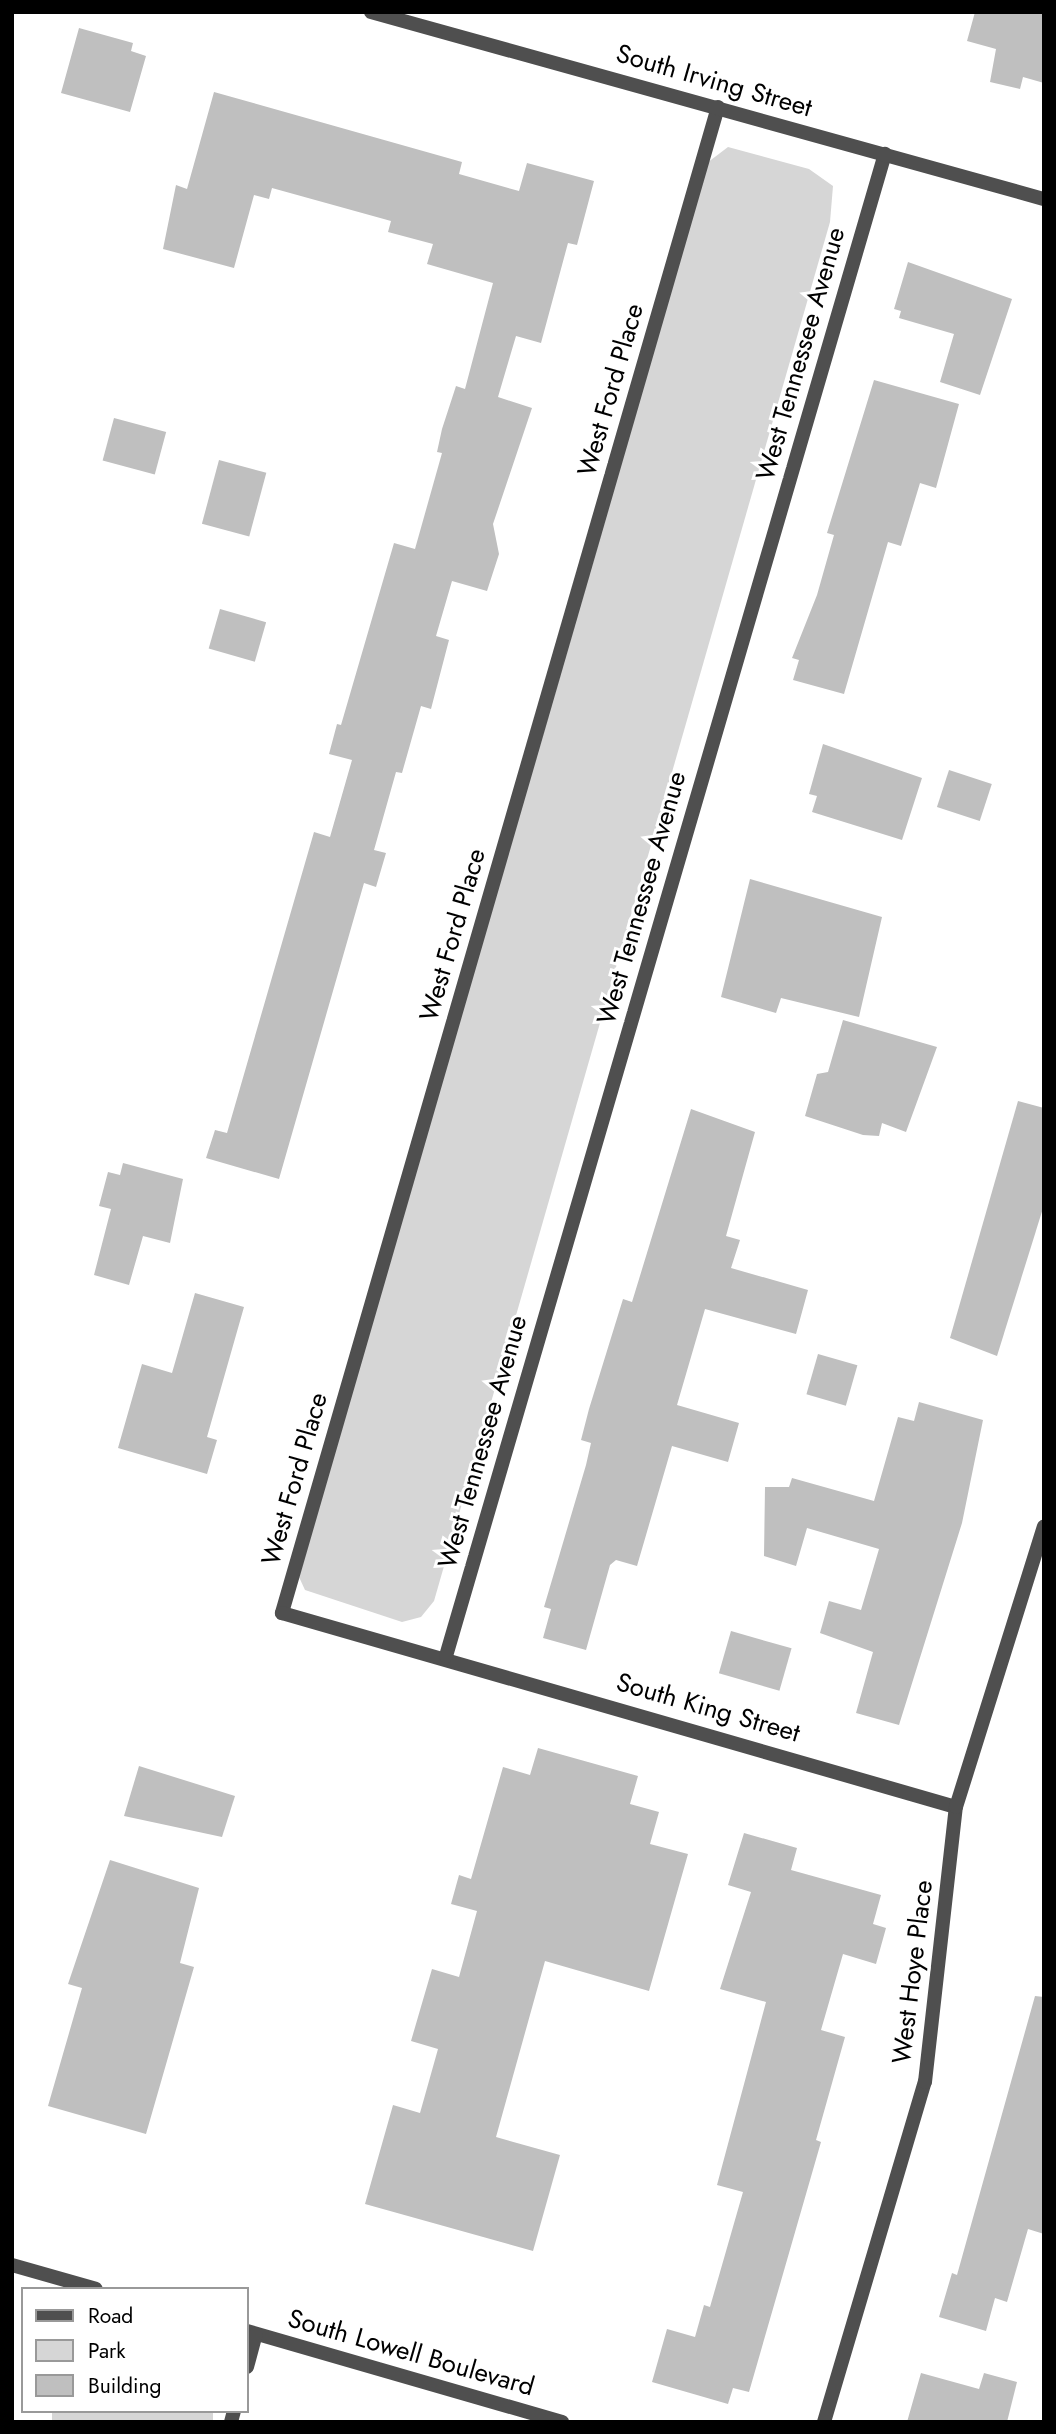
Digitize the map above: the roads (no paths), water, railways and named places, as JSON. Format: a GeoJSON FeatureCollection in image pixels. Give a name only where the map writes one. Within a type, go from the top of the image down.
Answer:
{"type":"FeatureCollection","features":[{"type":"Feature","properties":{"kind":"street","name":"South Irving Street"},"geometry":{"type":"LineString","coordinates":[[371,12],[1044,199]]}},
{"type":"Feature","properties":{"kind":"street","name":"West Ford Place"},"geometry":{"type":"LineString","coordinates":[[446,1656],[282,1614],[718,107]]}},
{"type":"Feature","properties":{"kind":"street","name":"West Tennessee Avenue"},"geometry":{"type":"LineString","coordinates":[[446,1656],[885,154]]}},
{"type":"Feature","properties":{"kind":"street","name":"West Hoye Place"},"geometry":{"type":"LineString","coordinates":[[824,2422],[925,2082],[956,1807],[1044,1526]]}},
{"type":"Feature","properties":{"kind":"street","name":"South King Street"},"geometry":{"type":"LineString","coordinates":[[446,1656],[956,1807]]}},
{"type":"Feature","properties":{"kind":"street"},"geometry":{"type":"LineString","coordinates":[[12,2265],[89,2287]]}},
{"type":"Feature","properties":{"kind":"street"},"geometry":{"type":"LineString","coordinates":[[248,2358],[251,2333]]}},
{"type":"Feature","properties":{"kind":"street","name":"South Lowell Boulevard"},"geometry":{"type":"LineString","coordinates":[[251,2333],[562,2422]]}}]}
